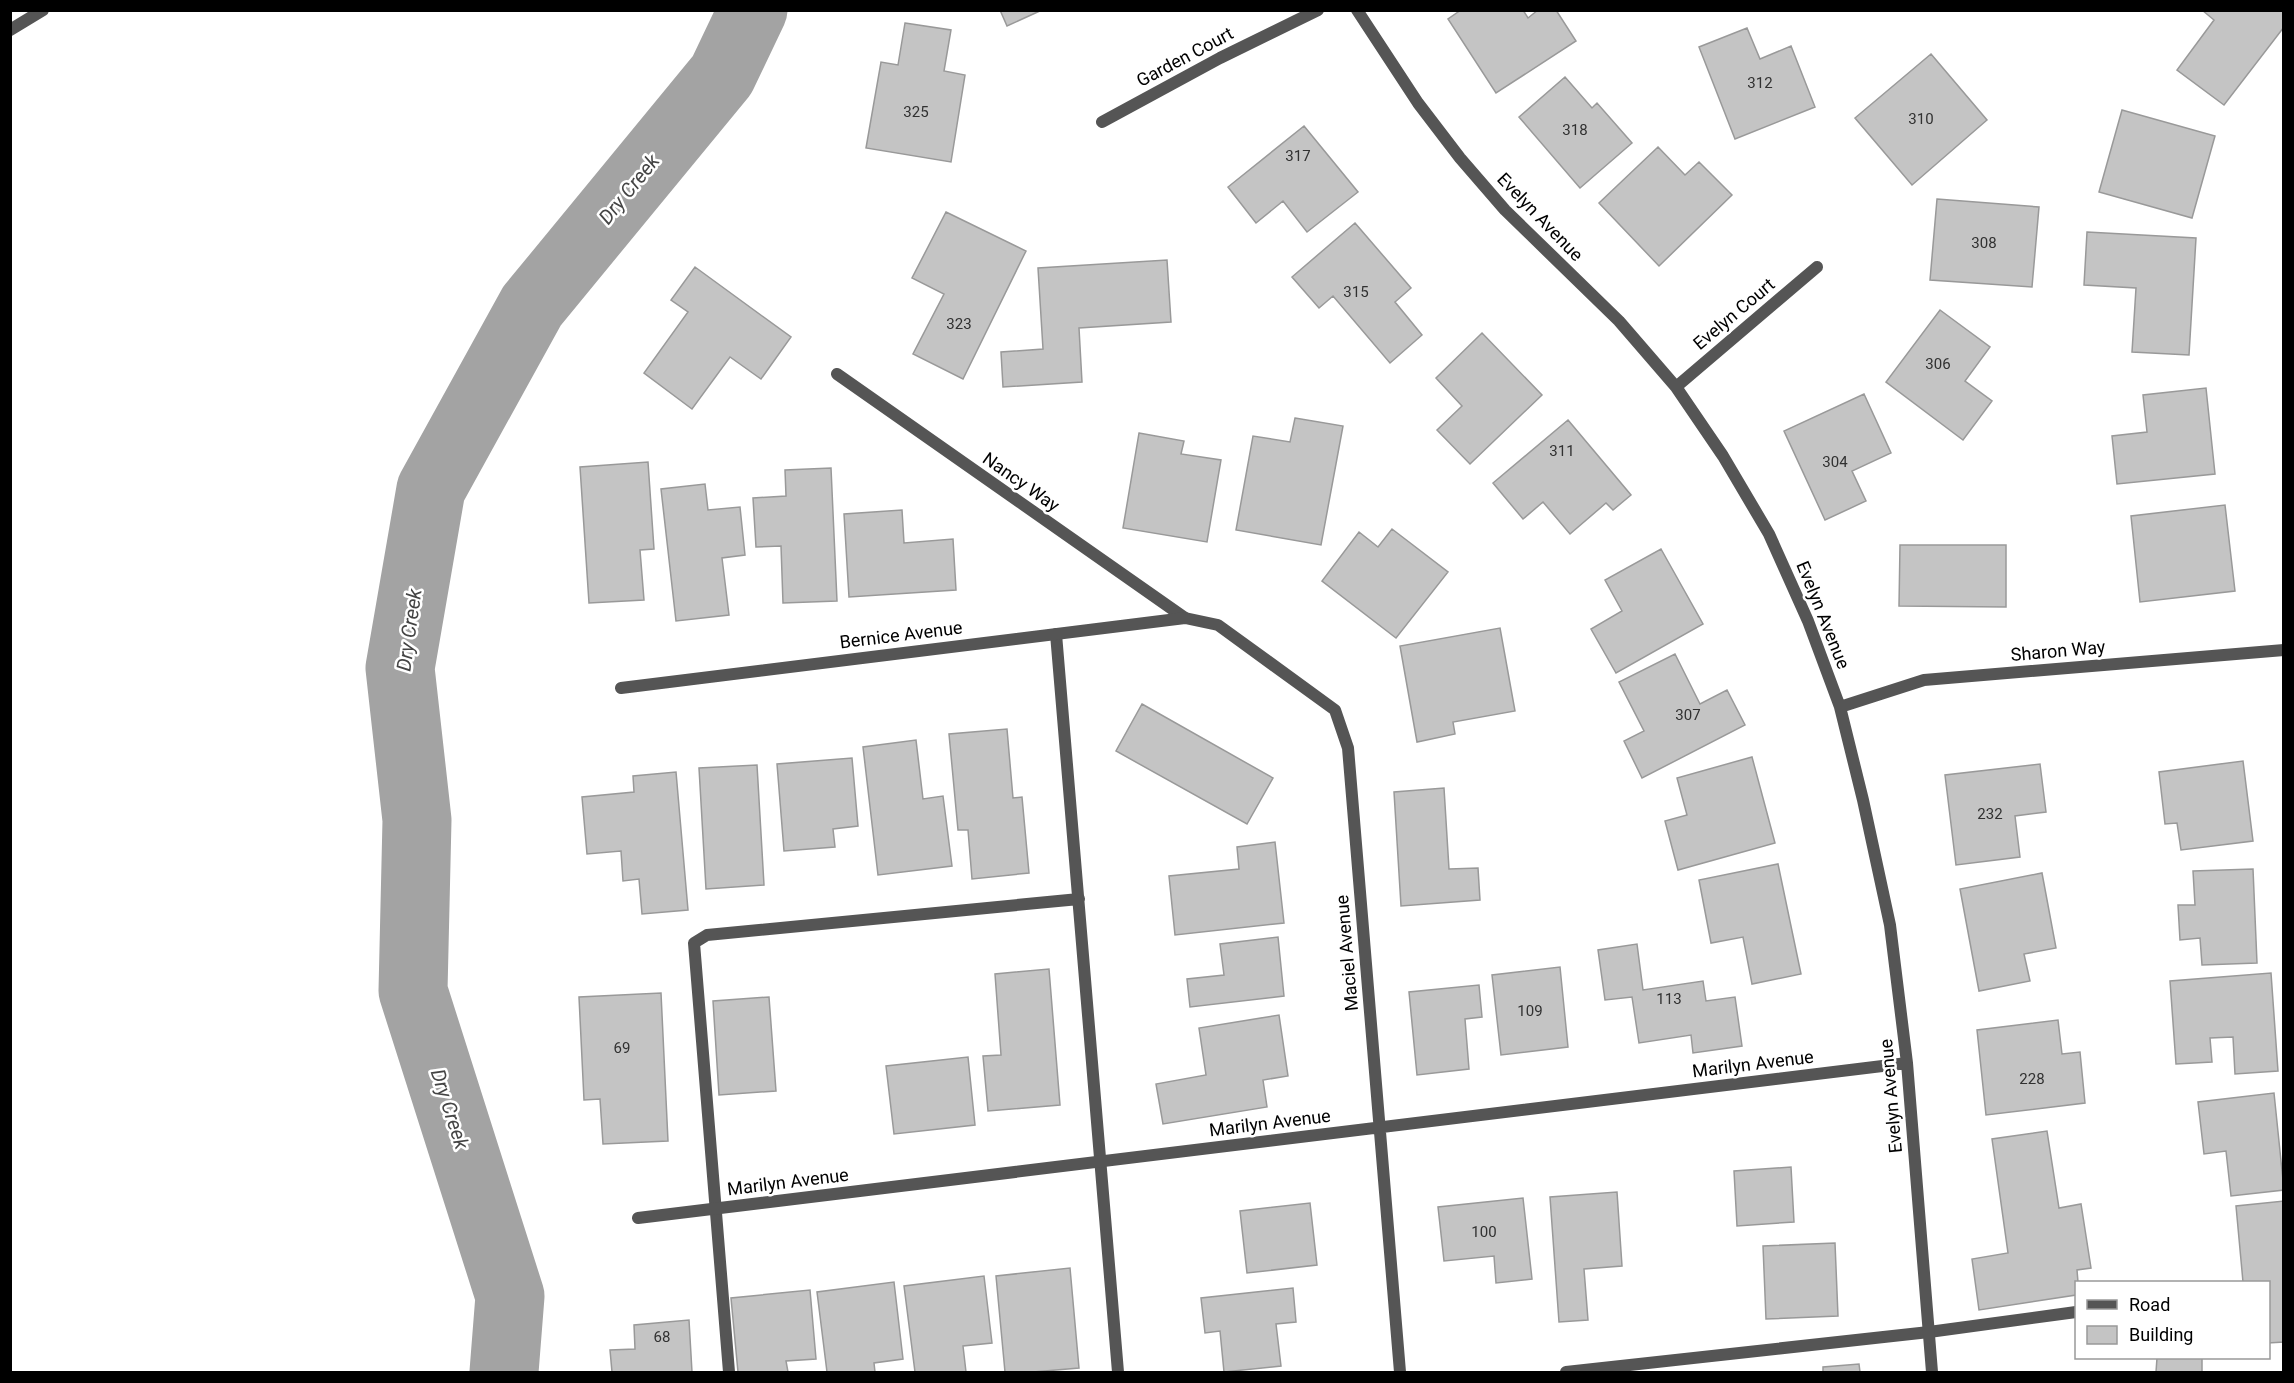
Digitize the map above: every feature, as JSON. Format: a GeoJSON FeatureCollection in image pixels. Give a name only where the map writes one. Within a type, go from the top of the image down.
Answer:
{"type":"FeatureCollection","features":[{"type":"Feature","properties":{"kind":"street"},"geometry":{"type":"LineString","coordinates":[[10,30],[44,10]]}},
{"type":"Feature","properties":{"kind":"street","name":"Garden Court"},"geometry":{"type":"LineString","coordinates":[[1102,122],[1221,58],[1318,10]]}},
{"type":"Feature","properties":{"kind":"street","name":"Evelyn Avenue"},"geometry":{"type":"LineString","coordinates":[[1357,10],[1418,103],[1460,158],[1505,210],[1619,321],[1676,387],[1722,456],[1769,534],[1808,621],[1840,706],[1890,925],[1907,1063],[1932,1372]]}},
{"type":"Feature","properties":{"kind":"street","name":"Evelyn Court"},"geometry":{"type":"LineString","coordinates":[[1676,387],[1817,267]]}},
{"type":"Feature","properties":{"kind":"street","name":"Nancy Way"},"geometry":{"type":"LineString","coordinates":[[837,375],[1185,618]]}},
{"type":"Feature","properties":{"kind":"street","name":"Bernice Avenue"},"geometry":{"type":"LineString","coordinates":[[621,688],[1185,618]]}},
{"type":"Feature","properties":{"kind":"street","name":"Maciel Avenue"},"geometry":{"type":"LineString","coordinates":[[1185,618],[1218,625],[1335,710],[1348,748],[1400,1372]]}},
{"type":"Feature","properties":{"kind":"street"},"geometry":{"type":"LineString","coordinates":[[1056,634],[1118,1372]]}},
{"type":"Feature","properties":{"kind":"street","name":"Sharon Way"},"geometry":{"type":"LineString","coordinates":[[1840,706],[1924,680],[2283,650]]}},
{"type":"Feature","properties":{"kind":"street"},"geometry":{"type":"LineString","coordinates":[[729,1372],[694,943],[707,935],[1079,899]]}},
{"type":"Feature","properties":{"kind":"street","name":"Marilyn Avenue"},"geometry":{"type":"LineString","coordinates":[[638,1218],[1907,1063]]}},
{"type":"Feature","properties":{"kind":"street"},"geometry":{"type":"LineString","coordinates":[[1566,1372],[1929,1332],[2075,1312]]}},
{"type":"Feature","properties":{"kind":"building"},"geometry":{"type":"Polygon","coordinates":[[[1000,10],[1042,10],[1007,26],[1000,10]]]}},
{"type":"Feature","properties":{"kind":"building"},"geometry":{"type":"Polygon","coordinates":[[[1461,10],[1523,10],[1528,18],[1538,10],[1556,10],[1576,41],[1496,93],[1448,19],[1461,10]]]}},
{"type":"Feature","properties":{"kind":"building"},"geometry":{"type":"Polygon","coordinates":[[[2202,10],[2284,10],[2284,27],[2224,105],[2177,70],[2214,20],[2202,10]]]}},
{"type":"Feature","properties":{"kind":"building"},"geometry":{"type":"Polygon","coordinates":[[[905,23],[951,30],[944,71],[965,75],[951,162],[866,148],[881,62],[898,65],[905,23]]]}},
{"type":"Feature","properties":{"kind":"building"},"geometry":{"type":"Polygon","coordinates":[[[1747,28],[1760,59],[1791,46],[1815,107],[1735,139],[1699,47],[1747,28]]]}},
{"type":"Feature","properties":{"kind":"building"},"geometry":{"type":"Polygon","coordinates":[[[1931,54],[1987,120],[1912,185],[1855,118],[1931,54]]]}},
{"type":"Feature","properties":{"kind":"building"},"geometry":{"type":"Polygon","coordinates":[[[1565,77],[1592,108],[1597,103],[1632,143],[1580,188],[1519,117],[1565,77]]]}},
{"type":"Feature","properties":{"kind":"building"},"geometry":{"type":"Polygon","coordinates":[[[2122,110],[2215,136],[2192,218],[2099,192],[2122,110]]]}},
{"type":"Feature","properties":{"kind":"building"},"geometry":{"type":"Polygon","coordinates":[[[1304,126],[1358,192],[1307,232],[1283,201],[1256,223],[1228,187],[1304,126]]]}},
{"type":"Feature","properties":{"kind":"building"},"geometry":{"type":"Polygon","coordinates":[[[1658,147],[1685,175],[1699,162],[1732,195],[1659,266],[1599,203],[1658,147]]]}},
{"type":"Feature","properties":{"kind":"building"},"geometry":{"type":"Polygon","coordinates":[[[1937,199],[2039,207],[2032,287],[1930,280],[1937,199]]]}},
{"type":"Feature","properties":{"kind":"building"},"geometry":{"type":"Polygon","coordinates":[[[946,212],[1026,251],[963,379],[913,354],[944,294],[912,278],[946,212]]]}},
{"type":"Feature","properties":{"kind":"building"},"geometry":{"type":"Polygon","coordinates":[[[1355,223],[1411,288],[1395,302],[1422,335],[1390,363],[1333,296],[1319,308],[1292,277],[1355,223]]]}},
{"type":"Feature","properties":{"kind":"building"},"geometry":{"type":"Polygon","coordinates":[[[2087,232],[2196,238],[2189,355],[2132,352],[2136,288],[2084,285],[2087,232]]]}},
{"type":"Feature","properties":{"kind":"building"},"geometry":{"type":"Polygon","coordinates":[[[1167,260],[1171,322],[1079,328],[1082,382],[1003,387],[1001,352],[1043,349],[1038,268],[1167,260]]]}},
{"type":"Feature","properties":{"kind":"building"},"geometry":{"type":"Polygon","coordinates":[[[695,267],[791,337],[761,379],[730,357],[692,409],[644,373],[688,312],[671,300],[695,267]]]}},
{"type":"Feature","properties":{"kind":"building"},"geometry":{"type":"Polygon","coordinates":[[[1940,310],[1990,347],[1965,381],[1992,401],[1963,440],[1886,382],[1940,310]]]}},
{"type":"Feature","properties":{"kind":"building"},"geometry":{"type":"Polygon","coordinates":[[[1482,333],[1542,395],[1470,464],[1437,430],[1462,406],[1436,378],[1482,333]]]}},
{"type":"Feature","properties":{"kind":"building"},"geometry":{"type":"Polygon","coordinates":[[[2206,388],[2215,474],[2117,484],[2112,436],[2147,432],[2143,395],[2206,388]]]}},
{"type":"Feature","properties":{"kind":"building"},"geometry":{"type":"Polygon","coordinates":[[[1864,394],[1891,453],[1852,471],[1866,501],[1825,520],[1784,431],[1864,394]]]}},
{"type":"Feature","properties":{"kind":"building"},"geometry":{"type":"Polygon","coordinates":[[[1295,418],[1343,426],[1321,545],[1236,530],[1253,436],[1290,442],[1295,418]]]}},
{"type":"Feature","properties":{"kind":"building"},"geometry":{"type":"Polygon","coordinates":[[[1568,420],[1631,495],[1613,510],[1606,503],[1570,534],[1543,502],[1523,519],[1493,483],[1568,420]]]}},
{"type":"Feature","properties":{"kind":"building"},"geometry":{"type":"Polygon","coordinates":[[[1139,433],[1184,441],[1181,454],[1221,460],[1207,542],[1123,528],[1139,433]]]}},
{"type":"Feature","properties":{"kind":"building"},"geometry":{"type":"Polygon","coordinates":[[[648,462],[654,549],[640,550],[644,600],[589,603],[580,467],[648,462]]]}},
{"type":"Feature","properties":{"kind":"building"},"geometry":{"type":"Polygon","coordinates":[[[831,468],[837,601],[783,603],[781,546],[756,547],[753,498],[786,496],[785,470],[831,468]]]}},
{"type":"Feature","properties":{"kind":"building"},"geometry":{"type":"Polygon","coordinates":[[[705,484],[708,510],[740,507],[745,555],[722,558],[729,615],[676,621],[661,489],[705,484]]]}},
{"type":"Feature","properties":{"kind":"building"},"geometry":{"type":"Polygon","coordinates":[[[2225,505],[2235,591],[2140,602],[2131,516],[2225,505]]]}},
{"type":"Feature","properties":{"kind":"building"},"geometry":{"type":"Polygon","coordinates":[[[902,510],[904,543],[953,539],[956,590],[849,597],[844,514],[902,510]]]}},
{"type":"Feature","properties":{"kind":"building"},"geometry":{"type":"Polygon","coordinates":[[[1392,529],[1448,572],[1396,638],[1322,581],[1359,532],[1378,547],[1392,529]]]}},
{"type":"Feature","properties":{"kind":"building"},"geometry":{"type":"Polygon","coordinates":[[[1900,545],[2006,545],[2006,607],[1899,606],[1900,545]]]}},
{"type":"Feature","properties":{"kind":"building"},"geometry":{"type":"Polygon","coordinates":[[[1661,549],[1703,624],[1616,673],[1591,629],[1622,611],[1605,580],[1661,549]]]}},
{"type":"Feature","properties":{"kind":"building"},"geometry":{"type":"Polygon","coordinates":[[[1500,628],[1515,711],[1453,722],[1455,734],[1417,742],[1400,646],[1500,628]]]}},
{"type":"Feature","properties":{"kind":"building"},"geometry":{"type":"Polygon","coordinates":[[[1675,654],[1700,704],[1727,690],[1745,725],[1642,778],[1624,741],[1644,731],[1619,682],[1675,654]]]}},
{"type":"Feature","properties":{"kind":"building"},"geometry":{"type":"Polygon","coordinates":[[[1142,704],[1273,778],[1247,824],[1116,751],[1142,704]]]}},
{"type":"Feature","properties":{"kind":"building"},"geometry":{"type":"Polygon","coordinates":[[[1007,729],[1013,798],[1022,797],[1029,873],[972,879],[968,830],[958,830],[949,734],[1007,729]]]}},
{"type":"Feature","properties":{"kind":"building"},"geometry":{"type":"Polygon","coordinates":[[[916,740],[923,799],[943,796],[952,866],[878,875],[863,747],[916,740]]]}},
{"type":"Feature","properties":{"kind":"building"},"geometry":{"type":"Polygon","coordinates":[[[1752,757],[1775,843],[1678,870],[1665,821],[1687,815],[1677,778],[1752,757]]]}},
{"type":"Feature","properties":{"kind":"building"},"geometry":{"type":"Polygon","coordinates":[[[852,758],[858,826],[833,829],[835,847],[784,851],[777,764],[852,758]]]}},
{"type":"Feature","properties":{"kind":"building"},"geometry":{"type":"Polygon","coordinates":[[[2243,761],[2253,841],[2181,850],[2177,823],[2165,824],[2159,772],[2243,761]]]}},
{"type":"Feature","properties":{"kind":"building"},"geometry":{"type":"Polygon","coordinates":[[[2040,764],[2046,812],[2015,816],[2020,857],[1956,865],[1945,775],[2040,764]]]}},
{"type":"Feature","properties":{"kind":"building"},"geometry":{"type":"Polygon","coordinates":[[[757,765],[764,885],[706,889],[699,768],[757,765]]]}},
{"type":"Feature","properties":{"kind":"building"},"geometry":{"type":"Polygon","coordinates":[[[676,772],[688,910],[642,914],[639,879],[623,881],[621,851],[587,854],[582,797],[634,792],[633,776],[676,772]]]}},
{"type":"Feature","properties":{"kind":"building"},"geometry":{"type":"Polygon","coordinates":[[[1444,788],[1449,869],[1478,868],[1480,900],[1401,906],[1394,792],[1444,788]]]}},
{"type":"Feature","properties":{"kind":"building"},"geometry":{"type":"Polygon","coordinates":[[[1275,842],[1284,923],[1175,935],[1169,876],[1239,869],[1237,847],[1275,842]]]}},
{"type":"Feature","properties":{"kind":"building"},"geometry":{"type":"Polygon","coordinates":[[[1778,864],[1801,974],[1752,984],[1743,937],[1711,943],[1699,880],[1778,864]]]}},
{"type":"Feature","properties":{"kind":"building"},"geometry":{"type":"Polygon","coordinates":[[[2253,869],[2257,963],[2202,965],[2200,938],[2180,940],[2178,905],[2195,905],[2193,871],[2253,869]]]}},
{"type":"Feature","properties":{"kind":"building"},"geometry":{"type":"Polygon","coordinates":[[[2042,873],[2056,948],[2024,954],[2030,981],[1979,991],[1960,889],[2042,873]]]}},
{"type":"Feature","properties":{"kind":"building"},"geometry":{"type":"Polygon","coordinates":[[[1278,937],[1284,996],[1190,1007],[1187,979],[1224,975],[1220,944],[1278,937]]]}},
{"type":"Feature","properties":{"kind":"building"},"geometry":{"type":"Polygon","coordinates":[[[1637,944],[1643,990],[1703,981],[1706,1001],[1735,997],[1742,1046],[1693,1053],[1691,1035],[1639,1043],[1632,997],[1605,1000],[1598,950],[1637,944]]]}},
{"type":"Feature","properties":{"kind":"building"},"geometry":{"type":"Polygon","coordinates":[[[1560,967],[1568,1047],[1501,1055],[1492,975],[1560,967]]]}},
{"type":"Feature","properties":{"kind":"building"},"geometry":{"type":"Polygon","coordinates":[[[1049,969],[1060,1105],[988,1111],[983,1056],[1001,1055],[995,974],[1049,969]]]}},
{"type":"Feature","properties":{"kind":"building"},"geometry":{"type":"Polygon","coordinates":[[[2271,973],[2278,1071],[2235,1074],[2233,1037],[2210,1038],[2212,1062],[2176,1064],[2170,981],[2271,973]]]}},
{"type":"Feature","properties":{"kind":"building"},"geometry":{"type":"Polygon","coordinates":[[[1479,985],[1482,1017],[1465,1019],[1469,1069],[1417,1075],[1409,992],[1479,985]]]}},
{"type":"Feature","properties":{"kind":"building"},"geometry":{"type":"Polygon","coordinates":[[[661,993],[668,1141],[603,1144],[600,1099],[584,1100],[579,997],[661,993]]]}},
{"type":"Feature","properties":{"kind":"building"},"geometry":{"type":"Polygon","coordinates":[[[769,997],[776,1091],[719,1095],[713,1001],[769,997]]]}},
{"type":"Feature","properties":{"kind":"building"},"geometry":{"type":"Polygon","coordinates":[[[1279,1015],[1288,1076],[1263,1080],[1267,1107],[1163,1124],[1156,1084],[1206,1075],[1199,1028],[1279,1015]]]}},
{"type":"Feature","properties":{"kind":"building"},"geometry":{"type":"Polygon","coordinates":[[[2058,1020],[2062,1054],[2080,1052],[2085,1103],[1986,1115],[1977,1030],[2058,1020]]]}},
{"type":"Feature","properties":{"kind":"building"},"geometry":{"type":"Polygon","coordinates":[[[968,1057],[975,1125],[894,1134],[886,1066],[968,1057]]]}},
{"type":"Feature","properties":{"kind":"building"},"geometry":{"type":"Polygon","coordinates":[[[2274,1093],[2284,1190],[2231,1196],[2226,1151],[2204,1154],[2198,1102],[2274,1093]]]}},
{"type":"Feature","properties":{"kind":"building"},"geometry":{"type":"Polygon","coordinates":[[[2047,1131],[2059,1208],[2081,1204],[2091,1268],[2077,1270],[2075,1295],[1979,1310],[1972,1259],[2008,1253],[1992,1139],[2047,1131]]]}},
{"type":"Feature","properties":{"kind":"building"},"geometry":{"type":"Polygon","coordinates":[[[1791,1167],[1794,1222],[1737,1226],[1734,1171],[1791,1167]]]}},
{"type":"Feature","properties":{"kind":"building"},"geometry":{"type":"Polygon","coordinates":[[[1617,1192],[1622,1266],[1584,1269],[1588,1320],[1559,1322],[1550,1197],[1617,1192]]]}},
{"type":"Feature","properties":{"kind":"building"},"geometry":{"type":"Polygon","coordinates":[[[1523,1198],[1532,1279],[1496,1283],[1494,1256],[1444,1261],[1438,1207],[1523,1198]]]}},
{"type":"Feature","properties":{"kind":"building"},"geometry":{"type":"Polygon","coordinates":[[[2284,1201],[2284,1342],[2270,1343],[2270,1281],[2243,1281],[2236,1206],[2284,1201]]]}},
{"type":"Feature","properties":{"kind":"building"},"geometry":{"type":"Polygon","coordinates":[[[1310,1203],[1317,1265],[1247,1273],[1240,1211],[1310,1203]]]}},
{"type":"Feature","properties":{"kind":"building"},"geometry":{"type":"Polygon","coordinates":[[[1835,1243],[1838,1316],[1766,1319],[1763,1246],[1835,1243]]]}},
{"type":"Feature","properties":{"kind":"building"},"geometry":{"type":"Polygon","coordinates":[[[1070,1268],[1079,1368],[1005,1372],[996,1276],[1070,1268]]]}},
{"type":"Feature","properties":{"kind":"building"},"geometry":{"type":"Polygon","coordinates":[[[984,1276],[992,1343],[963,1346],[966,1372],[915,1372],[904,1286],[984,1276]]]}},
{"type":"Feature","properties":{"kind":"building"},"geometry":{"type":"Polygon","coordinates":[[[894,1282],[903,1359],[874,1363],[875,1372],[827,1372],[817,1292],[894,1282]]]}},
{"type":"Feature","properties":{"kind":"building"},"geometry":{"type":"Polygon","coordinates":[[[1293,1288],[1296,1322],[1276,1324],[1281,1366],[1224,1372],[1220,1331],[1205,1333],[1201,1298],[1293,1288]]]}},
{"type":"Feature","properties":{"kind":"building"},"geometry":{"type":"Polygon","coordinates":[[[810,1290],[816,1359],[786,1361],[788,1372],[738,1372],[731,1298],[810,1290]]]}},
{"type":"Feature","properties":{"kind":"building"},"geometry":{"type":"Polygon","coordinates":[[[689,1320],[692,1372],[612,1372],[610,1350],[635,1349],[634,1325],[689,1320]]]}},
{"type":"Feature","properties":{"kind":"building"},"geometry":{"type":"Polygon","coordinates":[[[2157,1359],[2202,1359],[2202,1372],[2156,1372],[2157,1359]]]}},
{"type":"Feature","properties":{"kind":"building"},"geometry":{"type":"Polygon","coordinates":[[[1859,1364],[1860,1372],[1823,1372],[1823,1367],[1859,1364]]]}},
{"type":"Feature","properties":{"kind":"waterway","name":"Dry Creek"},"geometry":{"type":"LineString","coordinates":[[504,1372],[510,1296],[413,991],[417,820],[400,668],[431,489],[532,306],[722,75],[753,10]]}}]}
